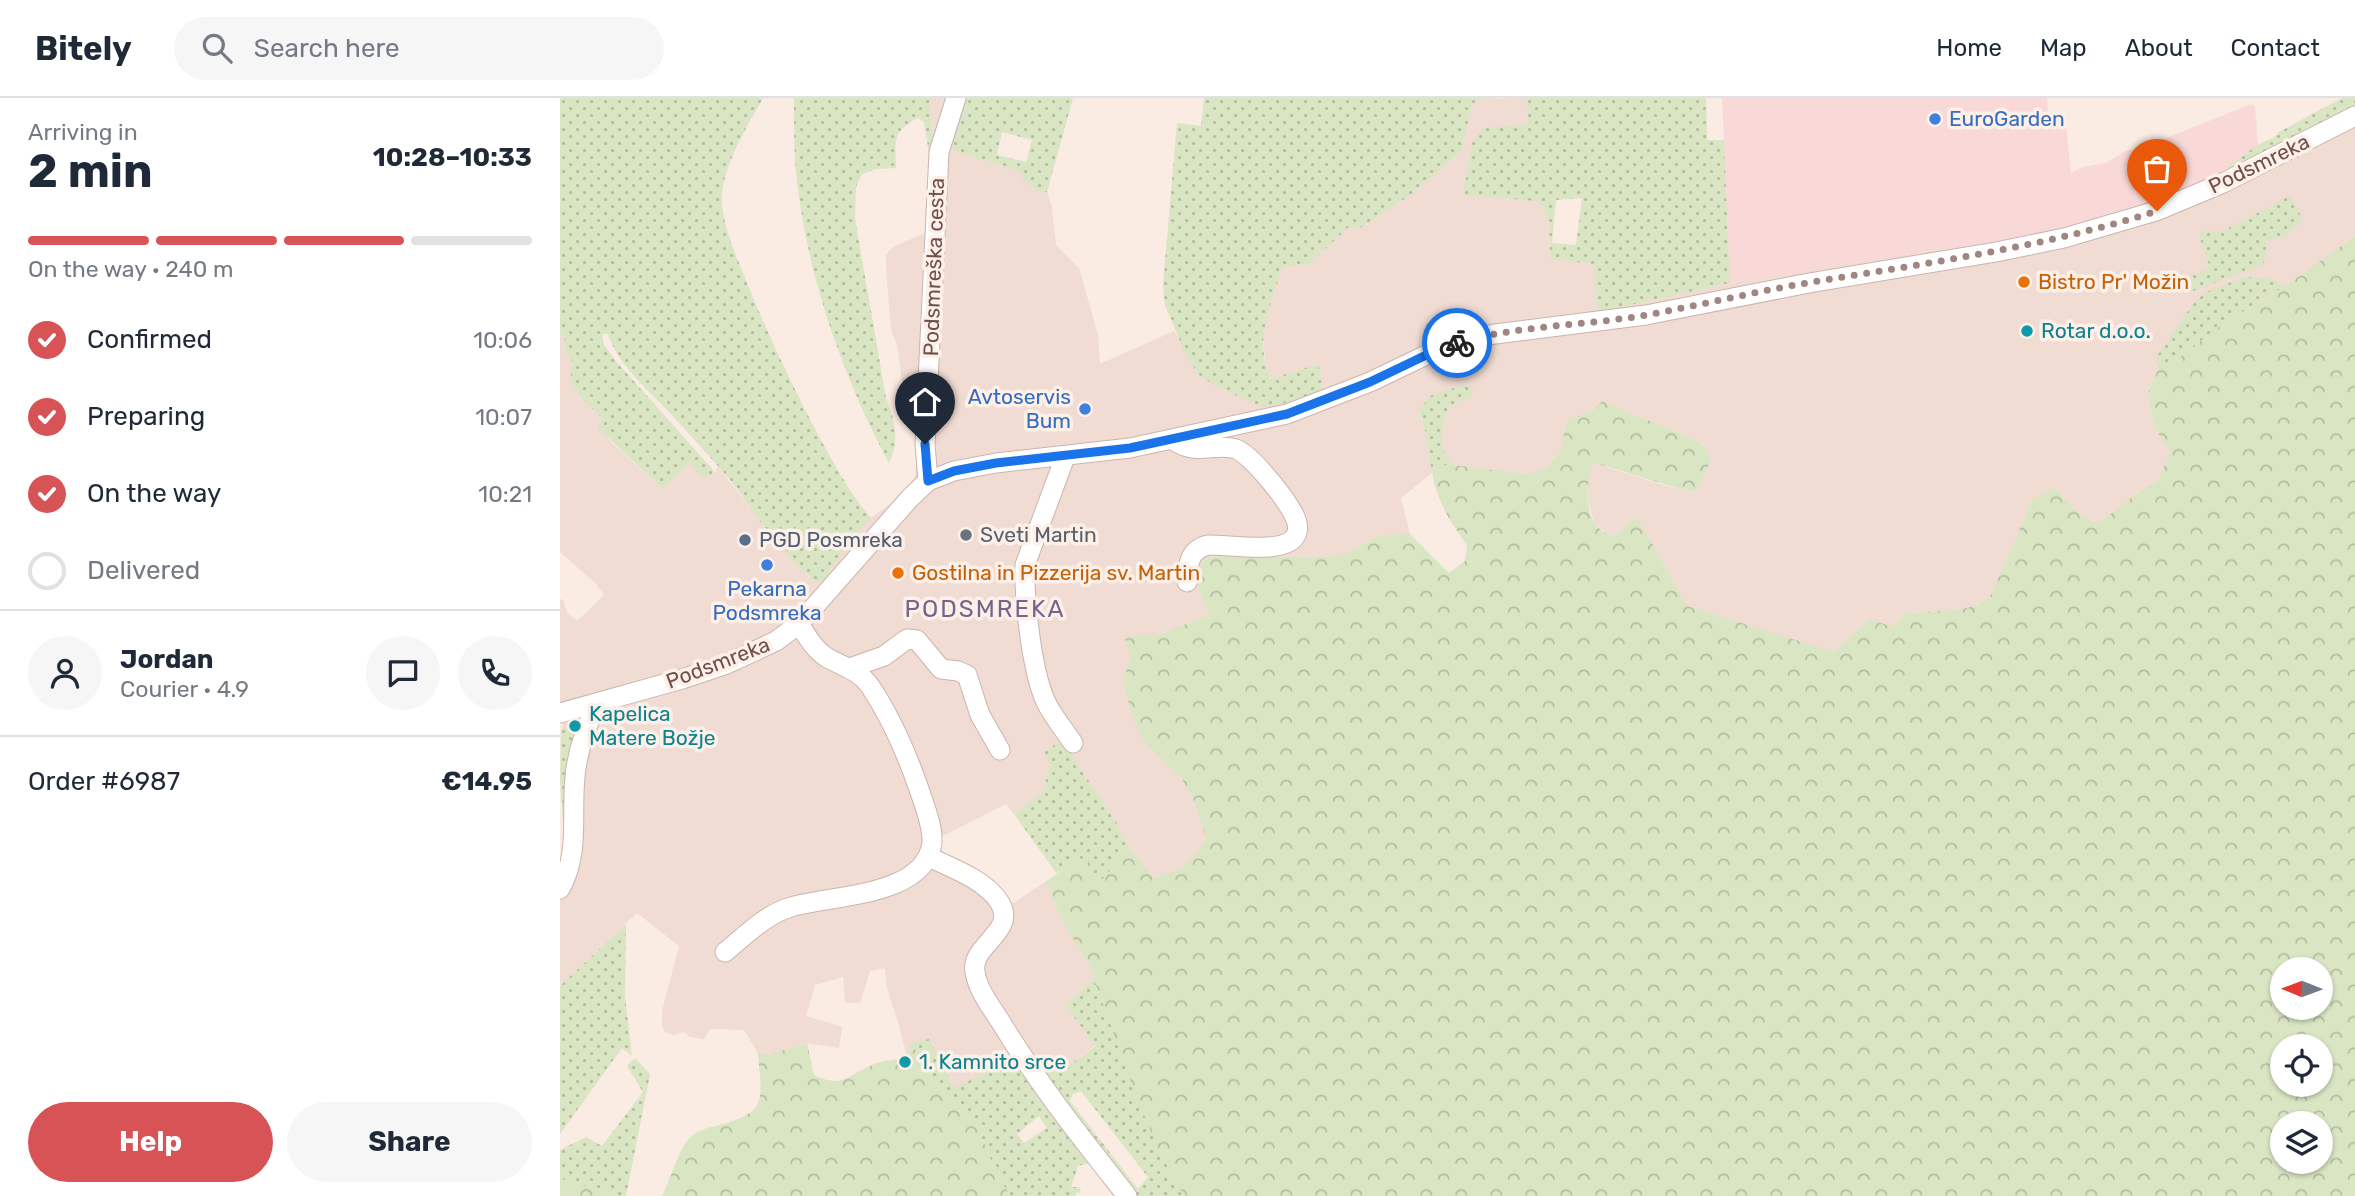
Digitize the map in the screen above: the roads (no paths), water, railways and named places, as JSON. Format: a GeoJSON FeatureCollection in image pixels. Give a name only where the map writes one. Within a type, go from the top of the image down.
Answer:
{"type":"FeatureCollection","features":[{"type":"Feature","properties":{"kind":"street","name":"Podsmreška cesta"},"geometry":{"type":"LineString","coordinates":[[928,481],[925,444],[939,152],[956,98]]}},
{"type":"Feature","properties":{"kind":"street","name":"Podsmreka"},"geometry":{"type":"LineString","coordinates":[[560,713],[727,664],[776,642],[799,624],[893,516],[928,481],[954,471],[1172,440],[1287,414],[1370,382],[1443,347],[1465,340],[1646,315],[1810,282],[1996,252],[2064,238],[2157,211],[2223,183],[2355,116]]}},
{"type":"Feature","properties":{"kind":"street"},"geometry":{"type":"LineString","coordinates":[[1172,440],[1185,449],[1221,447],[1236,449],[1247,456],[1263,470],[1297,522],[1297,533],[1291,541],[1278,545],[1208,545],[1198,548],[1190,556],[1187,582]]}},
{"type":"Feature","properties":{"kind":"street"},"geometry":{"type":"LineString","coordinates":[[1065,457],[1026,565],[1025,582],[1038,679],[1047,705],[1073,743]]}},
{"type":"Feature","properties":{"kind":"street"},"geometry":{"type":"LineString","coordinates":[[725,952],[767,918],[788,907],[864,893],[900,883],[920,869],[929,857],[932,840],[926,810],[906,752],[887,713],[867,682],[850,668],[825,656],[814,647],[799,624]]}},
{"type":"Feature","properties":{"kind":"street"},"geometry":{"type":"LineString","coordinates":[[850,668],[884,656],[907,639],[917,640],[941,669],[967,675],[980,715],[1000,750]]}},
{"type":"Feature","properties":{"kind":"street"},"geometry":{"type":"LineString","coordinates":[[560,889],[567,875],[574,845],[578,753],[597,704]]}},
{"type":"Feature","properties":{"kind":"street"},"geometry":{"type":"LineString","coordinates":[[929,857],[993,893],[1002,906],[1003,921],[996,937],[974,960],[981,990],[1034,1075],[1127,1196]]}},
{"type":"Feature","properties":{"kind":"place","name":"EuroGarden"},"geometry":{"type":"Point","coordinates":[1935,119]}},
{"type":"Feature","properties":{"kind":"place","name":"Bistro Pr' Možin"},"geometry":{"type":"Point","coordinates":[2024,282]}},
{"type":"Feature","properties":{"kind":"place","name":"Rotar d.o.o."},"geometry":{"type":"Point","coordinates":[2027,331]}},
{"type":"Feature","properties":{"kind":"place","name":"Avtoservis Bum"},"geometry":{"type":"Point","coordinates":[1085,409]}},
{"type":"Feature","properties":{"kind":"place","name":"Sveti Martin"},"geometry":{"type":"Point","coordinates":[966,535]}},
{"type":"Feature","properties":{"kind":"place","name":"PGD Posmreka"},"geometry":{"type":"Point","coordinates":[745,540]}},
{"type":"Feature","properties":{"kind":"place","name":"Pekarna Podsmreka"},"geometry":{"type":"Point","coordinates":[767,565]}},
{"type":"Feature","properties":{"kind":"place","name":"Gostilna in Pizzerija sv. Martin"},"geometry":{"type":"Point","coordinates":[898,573]}},
{"type":"Feature","properties":{"kind":"place","name":"Kapelica Matere Božje"},"geometry":{"type":"Point","coordinates":[575,726]}},
{"type":"Feature","properties":{"kind":"place","name":"1. Kamnito srce"},"geometry":{"type":"Point","coordinates":[905,1062]}},
{"type":"Feature","properties":{"kind":"district","name":"PODSMREKA"},"geometry":{"type":"Point","coordinates":[985,609]}}]}
